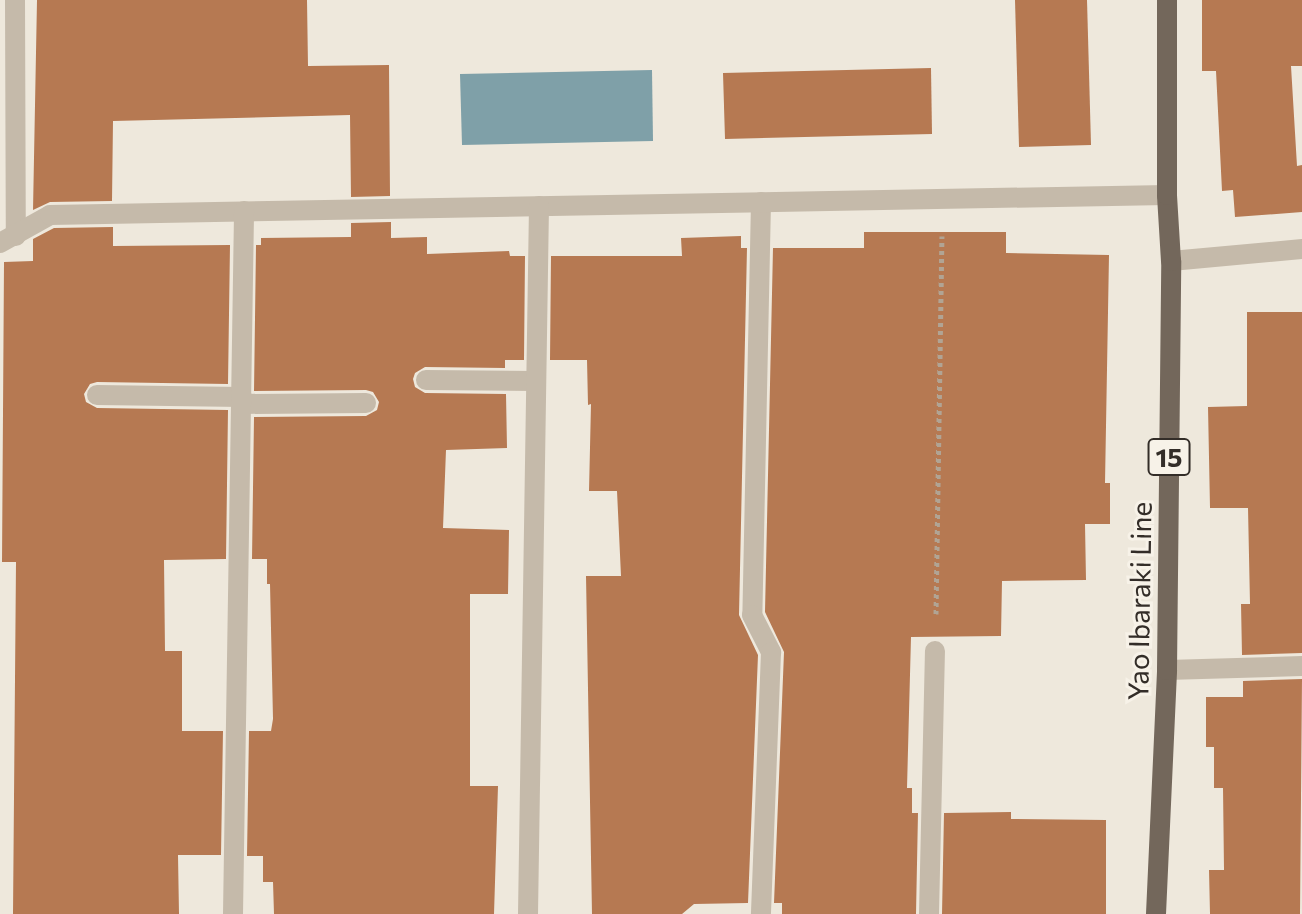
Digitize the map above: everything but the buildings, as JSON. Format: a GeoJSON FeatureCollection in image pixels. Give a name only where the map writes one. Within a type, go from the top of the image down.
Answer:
{"type":"FeatureCollection","features":[{"type":"Feature","properties":{"kind":"main road","name":"Yao Ibaraki Line"},"geometry":{"type":"LineString","coordinates":[[1156,914],[1167,670],[1171,261],[1167,195],[1167,0]]}},
{"type":"Feature","properties":{"kind":"street"},"geometry":{"type":"LineString","coordinates":[[8,239],[15,0]]}},
{"type":"Feature","properties":{"kind":"street"},"geometry":{"type":"LineString","coordinates":[[8,239],[50,215],[1167,195]]}},
{"type":"Feature","properties":{"kind":"street"},"geometry":{"type":"LineString","coordinates":[[761,202],[752,615],[771,652],[761,914]]}},
{"type":"Feature","properties":{"kind":"street"},"geometry":{"type":"LineString","coordinates":[[528,914],[539,206]]}},
{"type":"Feature","properties":{"kind":"street"},"geometry":{"type":"LineString","coordinates":[[233,914],[244,211]]}},
{"type":"Feature","properties":{"kind":"street"},"geometry":{"type":"LineString","coordinates":[[1171,261],[1302,249]]}},
{"type":"Feature","properties":{"kind":"street"},"geometry":{"type":"LineString","coordinates":[[426,380],[536,381]]}},
{"type":"Feature","properties":{"kind":"street"},"geometry":{"type":"LineString","coordinates":[[97,395],[366,403]]}},
{"type":"Feature","properties":{"kind":"street"},"geometry":{"type":"LineString","coordinates":[[929,914],[935,651]]}},
{"type":"Feature","properties":{"kind":"street"},"geometry":{"type":"LineString","coordinates":[[1167,670],[1302,666]]}},
{"type":"Feature","properties":{"kind":"path"},"geometry":{"type":"LineString","coordinates":[[935,651],[943,199]]}},
{"type":"Feature","properties":{"kind":"water"},"geometry":{"type":"Polygon","coordinates":[[[652,70],[653,141],[462,145],[460,74],[652,70]]]}}]}
